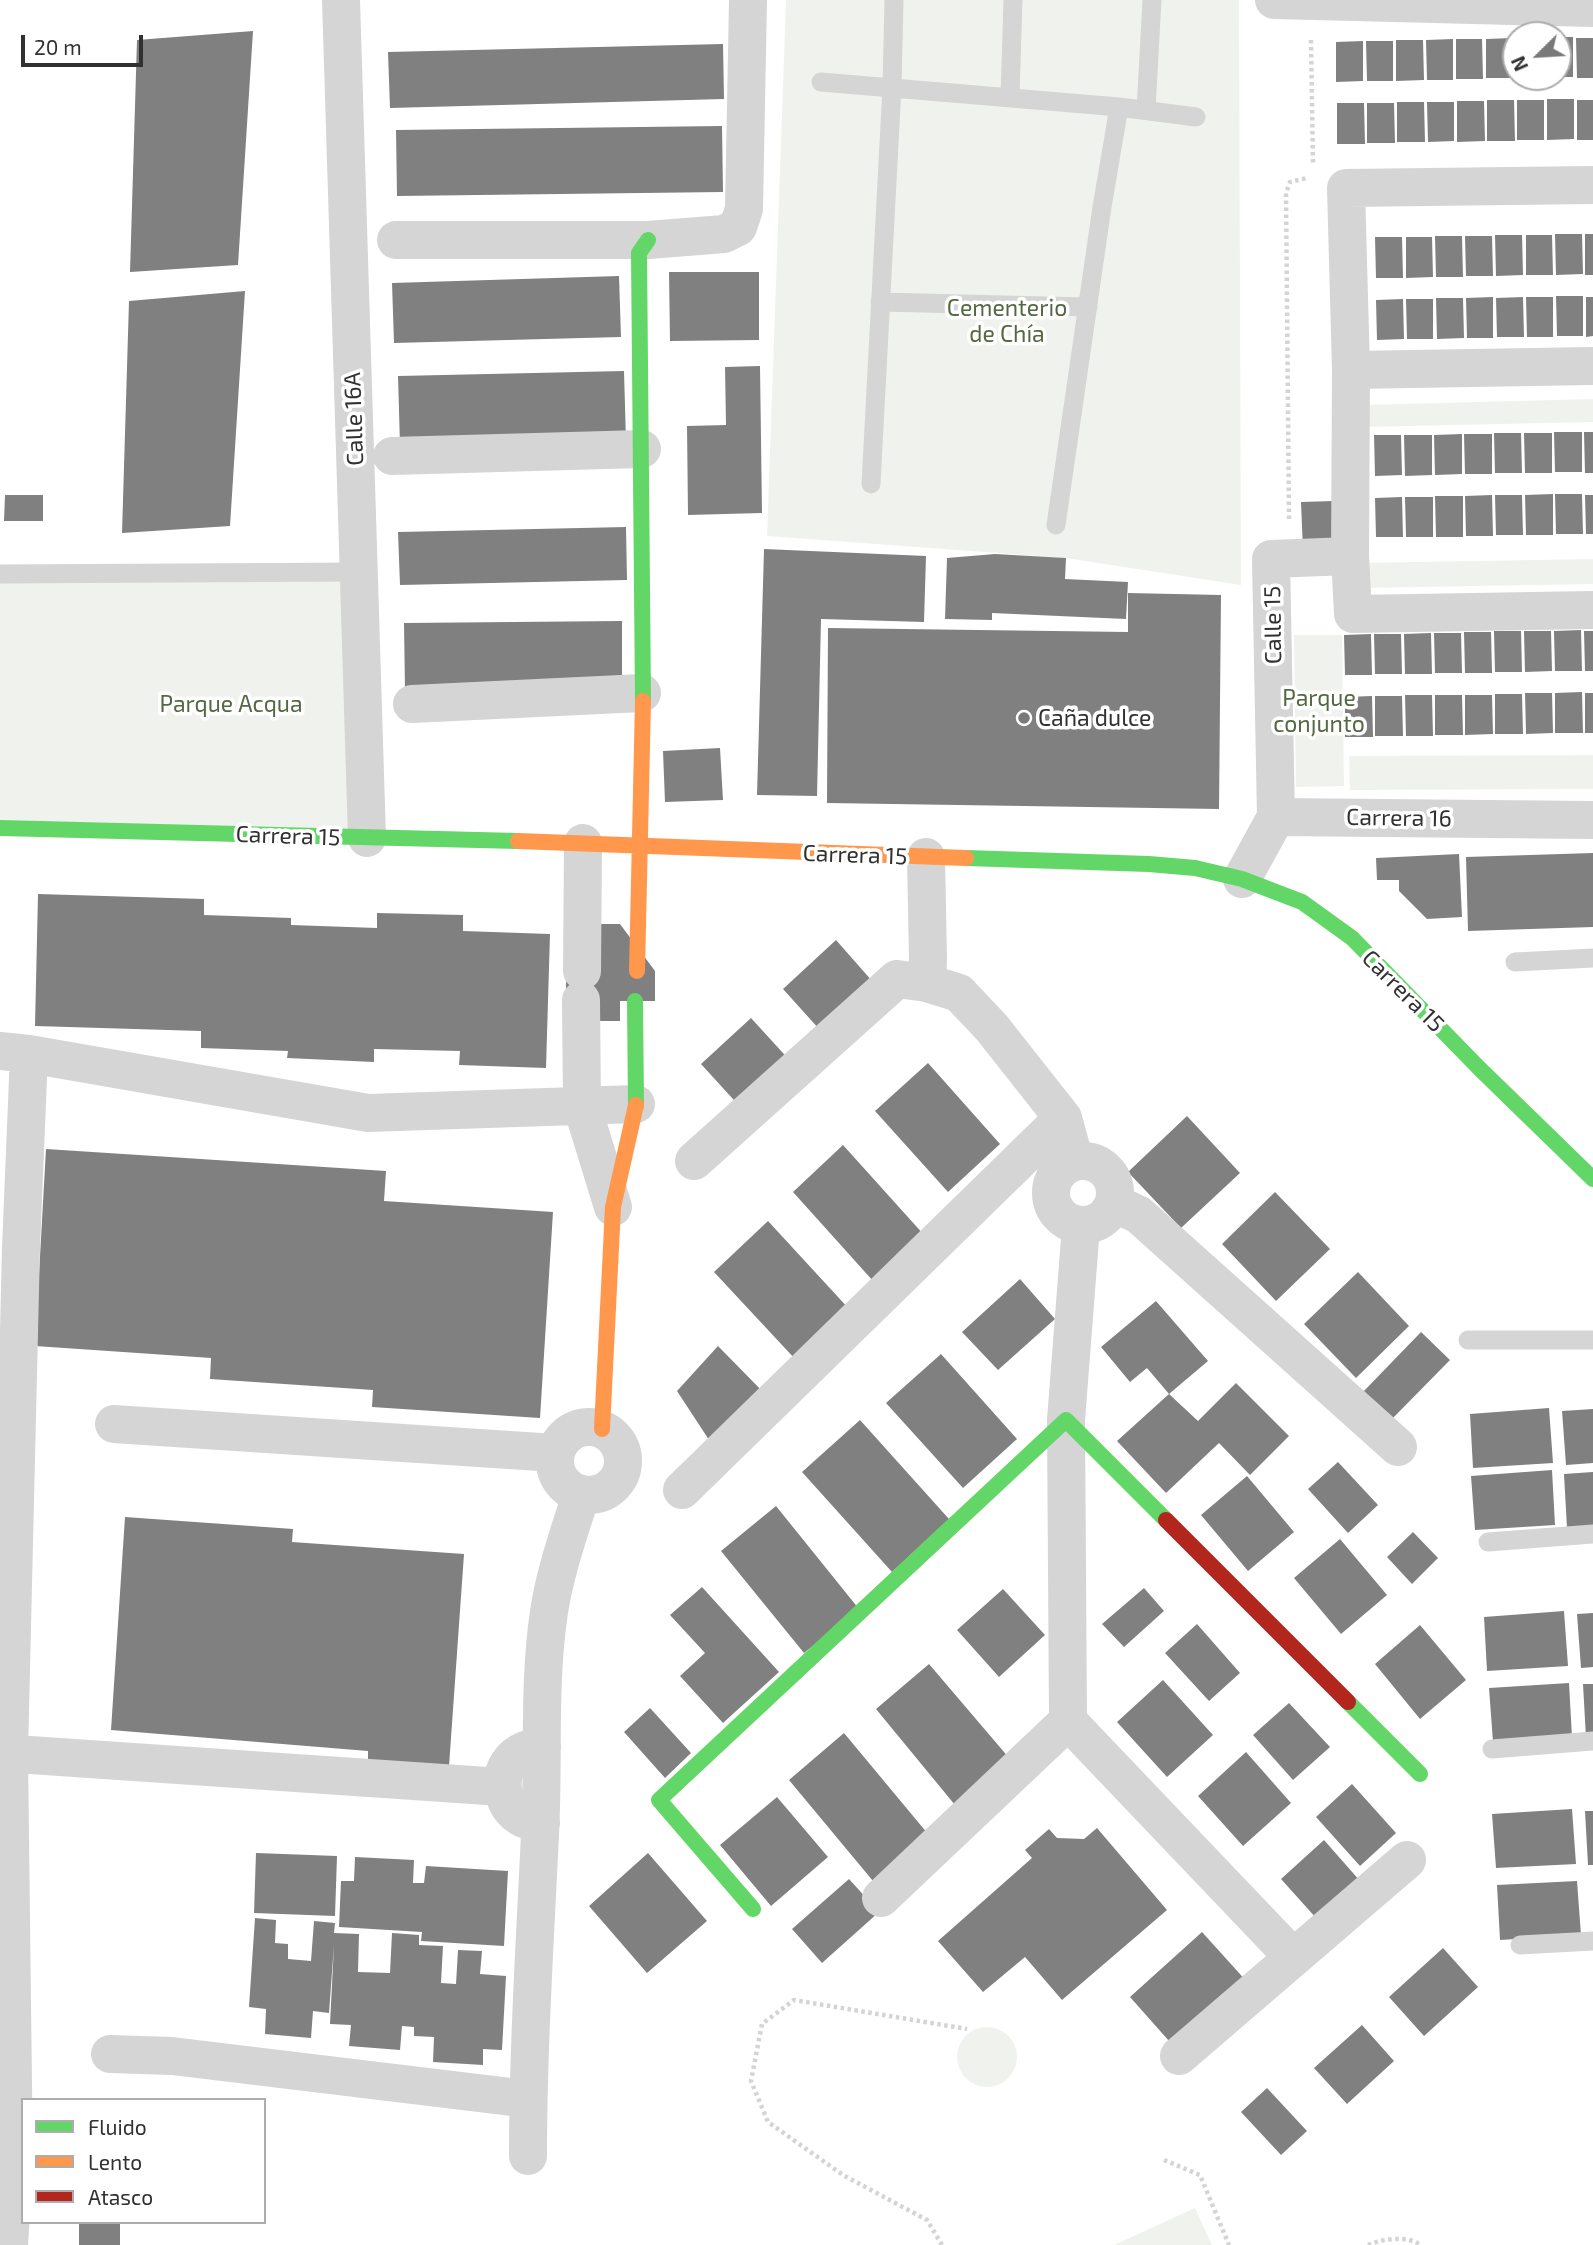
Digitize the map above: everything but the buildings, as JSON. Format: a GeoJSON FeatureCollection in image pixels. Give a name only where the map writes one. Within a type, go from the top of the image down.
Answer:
{"type":"FeatureCollection","features":[{"type":"Feature","properties":{"kind":"street","name":"Calle 16A"},"geometry":{"type":"LineString","coordinates":[[341,0],[367,838]]}},
{"type":"Feature","properties":{"kind":"street"},"geometry":{"type":"LineString","coordinates":[[396,240],[648,240],[724,234],[738,227],[744,209],[748,0]]}},
{"type":"Feature","properties":{"kind":"street"},"geometry":{"type":"LineString","coordinates":[[1274,0],[1593,8]]}},
{"type":"Feature","properties":{"kind":"street"},"geometry":{"type":"LineString","coordinates":[[1593,185],[1346,188],[1353,614],[1593,610]]}},
{"type":"Feature","properties":{"kind":"street"},"geometry":{"type":"LineString","coordinates":[[637,971],[643,749],[639,253],[648,240]]}},
{"type":"Feature","properties":{"kind":"street"},"geometry":{"type":"LineString","coordinates":[[1350,370],[1593,366]]}},
{"type":"Feature","properties":{"kind":"street"},"geometry":{"type":"LineString","coordinates":[[392,456],[642,449]]}},
{"type":"Feature","properties":{"kind":"street"},"geometry":{"type":"LineString","coordinates":[[1280,559],[1350,556]]}},
{"type":"Feature","properties":{"kind":"street","name":"Calle 15"},"geometry":{"type":"LineString","coordinates":[[1276,817],[1280,559]]}},
{"type":"Feature","properties":{"kind":"street"},"geometry":{"type":"LineString","coordinates":[[412,704],[642,693]]}},
{"type":"Feature","properties":{"kind":"street"},"geometry":{"type":"LineString","coordinates":[[1242,879],[1276,817]]}},
{"type":"Feature","properties":{"kind":"street","name":"Carrera 16"},"geometry":{"type":"LineString","coordinates":[[1276,817],[1593,820]]}},
{"type":"Feature","properties":{"kind":"street","name":"Carrera 15"},"geometry":{"type":"LineString","coordinates":[[0,828],[583,843],[1149,864],[1195,868],[1242,879],[1302,902],[1352,938],[1480,1069],[1593,1179]]}},
{"type":"Feature","properties":{"kind":"street"},"geometry":{"type":"LineString","coordinates":[[583,843],[582,1106],[613,1206]]}},
{"type":"Feature","properties":{"kind":"street"},"geometry":{"type":"LineString","coordinates":[[926,857],[929,959],[927,983]]}},
{"type":"Feature","properties":{"kind":"street"},"geometry":{"type":"LineString","coordinates":[[694,1161],[897,979],[927,983],[959,993],[992,1028],[1063,1118],[1075,1161]]}},
{"type":"Feature","properties":{"kind":"street"},"geometry":{"type":"LineString","coordinates":[[601,1429],[613,1206],[636,1104],[635,1001]]}},
{"type":"Feature","properties":{"kind":"street"},"geometry":{"type":"LineString","coordinates":[[6,2230],[4,1753],[15,1052],[368,1113],[636,1104]]}},
{"type":"Feature","properties":{"kind":"street"},"geometry":{"type":"LineString","coordinates":[[682,1490],[1063,1118]]}},
{"type":"Feature","properties":{"kind":"street"},"geometry":{"type":"LineString","coordinates":[[1075,1161],[1089,1161],[1101,1167],[1111,1177],[1116,1190],[1114,1203],[1107,1216],[1095,1224],[1081,1226],[1067,1221],[1055,1211],[1050,1196],[1053,1181],[1062,1168],[1075,1161]]}},
{"type":"Feature","properties":{"kind":"street"},"geometry":{"type":"LineString","coordinates":[[1114,1203],[1139,1215],[1398,1447]]}},
{"type":"Feature","properties":{"kind":"street"},"geometry":{"type":"LineString","coordinates":[[1081,1226],[1066,1420],[1068,1721],[1293,1957]]}},
{"type":"Feature","properties":{"kind":"street"},"geometry":{"type":"LineString","coordinates":[[1066,1420],[1420,1774]]}},
{"type":"Feature","properties":{"kind":"street"},"geometry":{"type":"LineString","coordinates":[[753,1909],[659,1800],[1066,1420]]}},
{"type":"Feature","properties":{"kind":"street"},"geometry":{"type":"LineString","coordinates":[[114,1424],[555,1453]]}},
{"type":"Feature","properties":{"kind":"street"},"geometry":{"type":"LineString","coordinates":[[590,1426],[601,1429],[614,1437],[621,1450],[623,1464],[618,1478],[608,1489],[595,1495],[568,1489],[559,1479],[555,1466],[555,1453],[560,1442],[568,1433],[578,1428],[590,1426]]}},
{"type":"Feature","properties":{"kind":"street"},"geometry":{"type":"LineString","coordinates":[[528,2156],[545,1648],[549,1609],[581,1494]]}},
{"type":"Feature","properties":{"kind":"street"},"geometry":{"type":"LineString","coordinates":[[881,1898],[1068,1721]]}},
{"type":"Feature","properties":{"kind":"street"},"geometry":{"type":"LineString","coordinates":[[541,1823],[522,1819],[507,1806],[502,1787],[505,1772],[513,1758],[526,1750],[542,1747]]}},
{"type":"Feature","properties":{"kind":"street"},"geometry":{"type":"LineString","coordinates":[[4,1753],[502,1787]]}},
{"type":"Feature","properties":{"kind":"street"},"geometry":{"type":"LineString","coordinates":[[1179,2056],[1407,1860]]}},
{"type":"Feature","properties":{"kind":"street"},"geometry":{"type":"LineString","coordinates":[[110,2054],[172,2056],[528,2099]]}},
{"type":"Feature","properties":{"kind":"lane"},"geometry":{"type":"LineString","coordinates":[[871,484],[892,87],[894,0]]}},
{"type":"Feature","properties":{"kind":"lane"},"geometry":{"type":"LineString","coordinates":[[1010,97],[1013,0]]}},
{"type":"Feature","properties":{"kind":"lane"},"geometry":{"type":"LineString","coordinates":[[1146,110],[1152,0]]}},
{"type":"Feature","properties":{"kind":"lane"},"geometry":{"type":"LineString","coordinates":[[821,82],[1119,107],[1196,117]]}},
{"type":"Feature","properties":{"kind":"lane"},"geometry":{"type":"LineString","coordinates":[[1056,525],[1119,107]]}},
{"type":"Feature","properties":{"kind":"lane"},"geometry":{"type":"LineString","coordinates":[[880,302],[1088,307]]}},
{"type":"Feature","properties":{"kind":"lane"},"geometry":{"type":"LineString","coordinates":[[0,575],[359,572]]}},
{"type":"Feature","properties":{"kind":"lane"},"geometry":{"type":"LineString","coordinates":[[1515,962],[1593,958]]}},
{"type":"Feature","properties":{"kind":"lane"},"geometry":{"type":"LineString","coordinates":[[1468,1340],[1593,1340]]}},
{"type":"Feature","properties":{"kind":"lane"},"geometry":{"type":"LineString","coordinates":[[1488,1542],[1593,1534]]}},
{"type":"Feature","properties":{"kind":"lane"},"geometry":{"type":"LineString","coordinates":[[1492,1749],[1593,1741]]}},
{"type":"Feature","properties":{"kind":"lane"},"geometry":{"type":"LineString","coordinates":[[1520,1945],[1593,1941]]}},
{"type":"Feature","properties":{"kind":"path"},"geometry":{"type":"LineString","coordinates":[[1280,559],[1286,193],[1290,182],[1308,178],[1313,167],[1311,1]]}},
{"type":"Feature","properties":{"kind":"path"},"geometry":{"type":"LineString","coordinates":[[942,2245],[927,2220],[843,2175],[768,2122],[751,2081],[762,2024],[794,2000],[967,2029]]}},
{"type":"Feature","properties":{"kind":"path"},"geometry":{"type":"LineString","coordinates":[[1164,2160],[1200,2175],[1229,2245]]}},
{"type":"Feature","properties":{"kind":"path"},"geometry":{"type":"LineString","coordinates":[[1367,2245],[1380,2239],[1415,2241],[1420,2245]]}},
{"type":"Feature","properties":{"kind":"green space","name":"Cementerio de Chía"},"geometry":{"type":"Polygon","coordinates":[[[786,0],[1239,0],[1241,585],[1066,558],[767,536],[786,0]]]}},
{"type":"Feature","properties":{"kind":"green space"},"geometry":{"type":"Polygon","coordinates":[[[1593,399],[1593,422],[1363,427],[1362,405],[1593,399]]]}},
{"type":"Feature","properties":{"kind":"green space"},"geometry":{"type":"Polygon","coordinates":[[[1593,559],[1593,584],[1360,588],[1359,563],[1593,559]]]}},
{"type":"Feature","properties":{"kind":"green space","name":"Parque Acqua"},"geometry":{"type":"Polygon","coordinates":[[[359,572],[367,838],[0,828],[0,574],[359,572]]]}},
{"type":"Feature","properties":{"kind":"green space","name":"Parque conjunto"},"geometry":{"type":"Polygon","coordinates":[[[1294,635],[1342,635],[1344,786],[1296,787],[1294,635]]]}},
{"type":"Feature","properties":{"kind":"green space"},"geometry":{"type":"Polygon","coordinates":[[[1593,755],[1593,789],[1350,790],[1349,756],[1593,755]]]}},
{"type":"Feature","properties":{"kind":"green space"},"geometry":{"type":"Polygon","coordinates":[[[987,2027],[1008,2036],[1017,2057],[1008,2078],[987,2087],[966,2078],[957,2057],[966,2036],[987,2027]]]}},
{"type":"Feature","properties":{"kind":"green space"},"geometry":{"type":"Polygon","coordinates":[[[1195,2208],[1212,2245],[1114,2245],[1195,2208]]]}},
{"type":"Feature","properties":{"kind":"traffic: fast"},"geometry":{"type":"LineString","coordinates":[[643,701],[639,253],[648,240]]}},
{"type":"Feature","properties":{"kind":"traffic: fast"},"geometry":{"type":"LineString","coordinates":[[0,828],[518,841]]}},
{"type":"Feature","properties":{"kind":"traffic: fast"},"geometry":{"type":"LineString","coordinates":[[966,858],[1195,868],[1242,879],[1302,902],[1352,938],[1480,1069],[1593,1179]]}},
{"type":"Feature","properties":{"kind":"traffic: fast"},"geometry":{"type":"LineString","coordinates":[[635,1001],[636,1105]]}},
{"type":"Feature","properties":{"kind":"traffic: fast"},"geometry":{"type":"LineString","coordinates":[[753,1909],[659,1800],[1066,1420],[1166,1520]]}},
{"type":"Feature","properties":{"kind":"traffic: fast"},"geometry":{"type":"LineString","coordinates":[[1348,1702],[1420,1774]]}},
{"type":"Feature","properties":{"kind":"traffic: slow"},"geometry":{"type":"LineString","coordinates":[[637,971],[643,701]]}},
{"type":"Feature","properties":{"kind":"traffic: slow"},"geometry":{"type":"LineString","coordinates":[[518,841],[966,858]]}},
{"type":"Feature","properties":{"kind":"traffic: slow"},"geometry":{"type":"LineString","coordinates":[[602,1429],[613,1207],[636,1105]]}},
{"type":"Feature","properties":{"kind":"traffic: jam"},"geometry":{"type":"LineString","coordinates":[[1166,1520],[1348,1702]]}},
{"type":"Feature","properties":{"kind":"place","name":"Caña dulce"},"geometry":{"type":"Point","coordinates":[1024,718]}}]}
